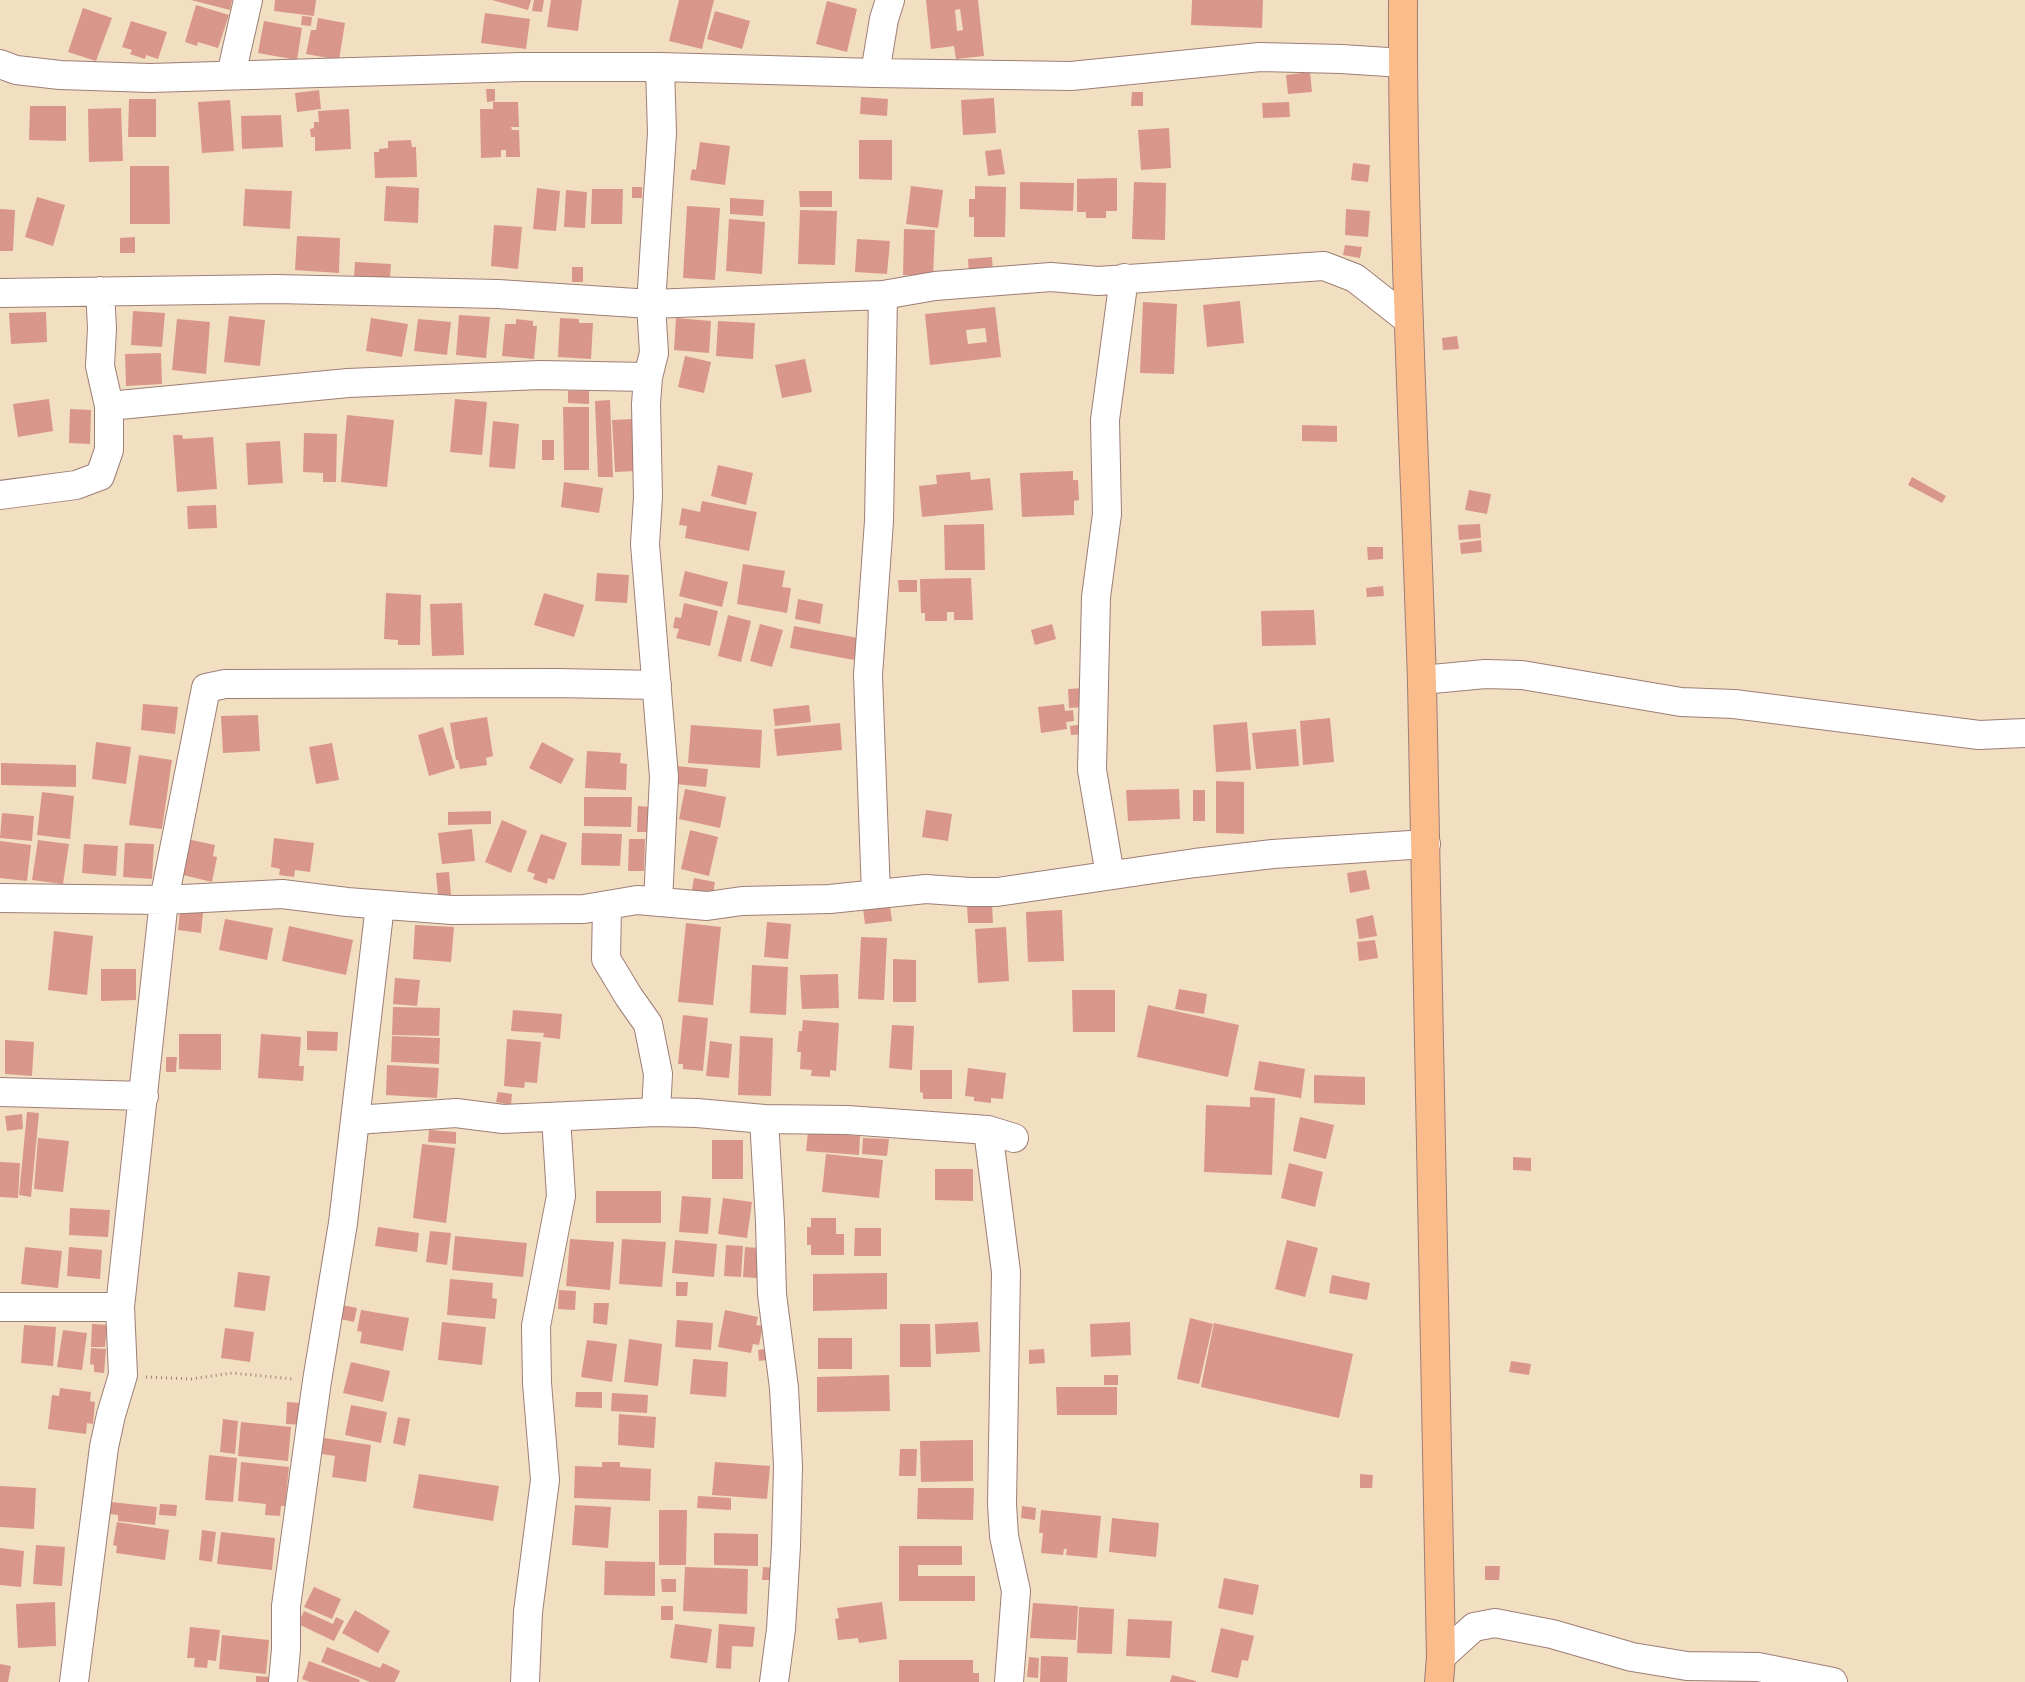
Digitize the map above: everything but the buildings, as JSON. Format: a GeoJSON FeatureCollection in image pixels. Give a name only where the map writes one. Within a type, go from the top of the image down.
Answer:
{"type":"FeatureCollection","features":[{"type":"Feature","properties":{"kind":"main road"},"geometry":{"type":"LineString","coordinates":[[1403,0],[1402,63],[1407,320],[1422,680],[1426,844],[1440,1670]]}},
{"type":"Feature","properties":{"kind":"street"},"geometry":{"type":"LineString","coordinates":[[231,75],[248,0]]}},
{"type":"Feature","properties":{"kind":"street"},"geometry":{"type":"LineString","coordinates":[[875,73],[884,19],[890,0]]}},
{"type":"Feature","properties":{"kind":"street"},"geometry":{"type":"LineString","coordinates":[[0,64],[16,70],[60,75],[150,78],[522,68],[660,67],[1071,76],[1260,57],[1402,63]]}},
{"type":"Feature","properties":{"kind":"street"},"geometry":{"type":"LineString","coordinates":[[658,902],[664,777],[645,544],[648,497],[646,448],[648,377],[654,353],[652,304],[662,133],[660,67]]}},
{"type":"Feature","properties":{"kind":"street"},"geometry":{"type":"LineString","coordinates":[[0,293],[276,289],[469,293],[652,304],[883,295],[935,286],[1051,277],[1098,281],[1324,266],[1355,278],[1407,320]]}},
{"type":"Feature","properties":{"kind":"street"},"geometry":{"type":"LineString","coordinates":[[1110,875],[1092,770],[1096,597],[1107,514],[1105,420],[1124,278]]}},
{"type":"Feature","properties":{"kind":"street"},"geometry":{"type":"LineString","coordinates":[[0,495],[76,485],[100,476],[109,450],[109,406],[100,366],[102,328],[100,291]]}},
{"type":"Feature","properties":{"kind":"street"},"geometry":{"type":"LineString","coordinates":[[876,894],[868,675],[879,521],[883,295]]}},
{"type":"Feature","properties":{"kind":"street"},"geometry":{"type":"LineString","coordinates":[[109,406],[348,383],[541,375],[648,377]]}},
{"type":"Feature","properties":{"kind":"street"},"geometry":{"type":"LineString","coordinates":[[1422,680],[1485,674],[1522,675],[1681,702],[1734,704],[1979,735],[2025,733]]}},
{"type":"Feature","properties":{"kind":"street"},"geometry":{"type":"LineString","coordinates":[[74,1682],[104,1447],[111,1414],[123,1375],[120,1307],[164,900],[206,688],[225,684],[557,683],[657,685]]}},
{"type":"Feature","properties":{"kind":"street"},"geometry":{"type":"LineString","coordinates":[[0,898],[164,900],[282,894],[380,905],[452,910],[584,909],[637,900],[707,906],[742,901],[830,899],[926,888],[970,892],[997,892],[1274,854],[1426,844]]}},
{"type":"Feature","properties":{"kind":"street"},"geometry":{"type":"LineString","coordinates":[[283,1682],[286,1649],[286,1606],[317,1381],[343,1223],[380,905]]}},
{"type":"Feature","properties":{"kind":"street"},"geometry":{"type":"LineString","coordinates":[[607,906],[606,959],[648,1024],[658,1074],[656,1112]]}},
{"type":"Feature","properties":{"kind":"street"},"geometry":{"type":"LineString","coordinates":[[0,1092],[144,1096]]}},
{"type":"Feature","properties":{"kind":"street"},"geometry":{"type":"LineString","coordinates":[[356,1120],[456,1113],[504,1119],[656,1112],[697,1113],[764,1119],[847,1120],[988,1130],[1014,1138]]}},
{"type":"Feature","properties":{"kind":"street"},"geometry":{"type":"LineString","coordinates":[[525,1682],[528,1612],[545,1480],[537,1383],[536,1326],[561,1196],[556,1117]]}},
{"type":"Feature","properties":{"kind":"street"},"geometry":{"type":"LineString","coordinates":[[764,1119],[772,1294],[784,1388],[788,1466],[781,1629],[774,1682]]}},
{"type":"Feature","properties":{"kind":"street"},"geometry":{"type":"LineString","coordinates":[[988,1130],[1006,1272],[1002,1504],[1004,1536],[1016,1591],[1009,1682]]}},
{"type":"Feature","properties":{"kind":"street"},"geometry":{"type":"LineString","coordinates":[[0,1307],[120,1307]]}},
{"type":"Feature","properties":{"kind":"street"},"geometry":{"type":"LineString","coordinates":[[1440,1670],[1474,1627],[1496,1623],[1552,1634],[1632,1657],[1687,1666],[1758,1667],[1833,1682]]}},
{"type":"Feature","properties":{"kind":"path"},"geometry":{"type":"LineString","coordinates":[[123,1375],[191,1379],[232,1373],[317,1381]]}}]}
